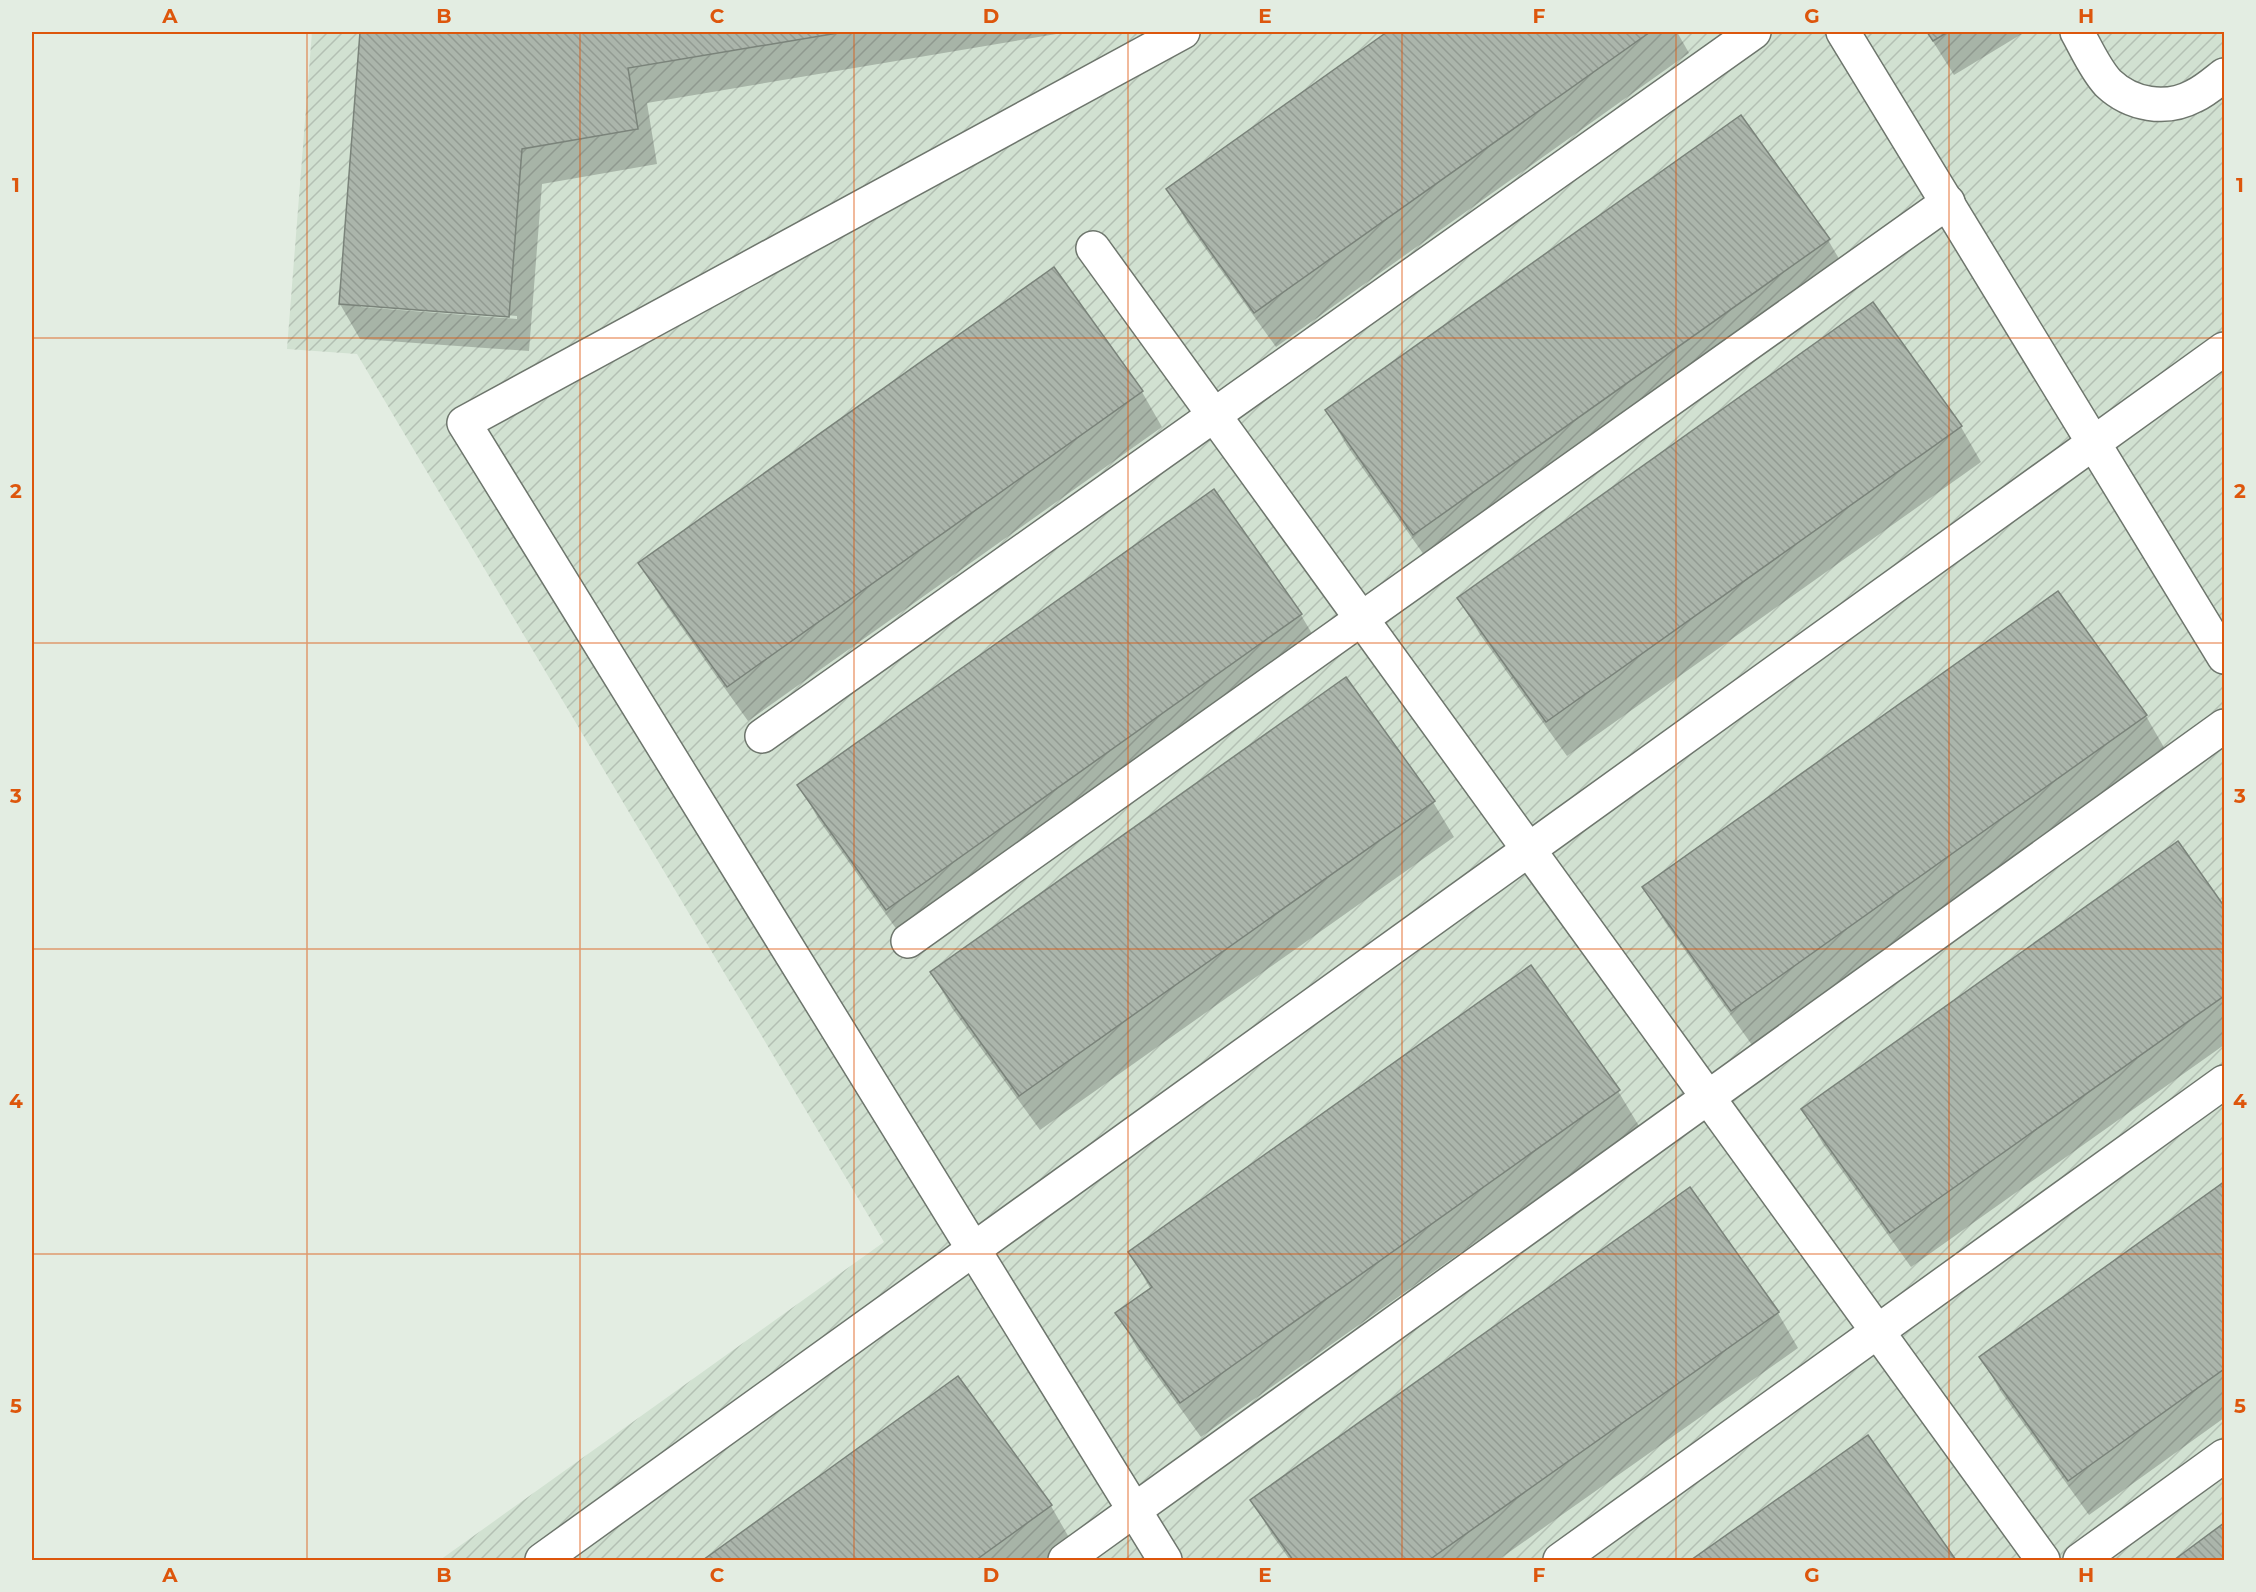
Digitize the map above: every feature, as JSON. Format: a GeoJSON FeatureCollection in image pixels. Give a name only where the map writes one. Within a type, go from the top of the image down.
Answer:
{"type":"FeatureCollection","features":[{"type":"Feature","properties":{"kind":"street"},"geometry":{"type":"LineString","coordinates":[[1165,1560],[464,423],[1183,32]]}},
{"type":"Feature","properties":{"kind":"street"},"geometry":{"type":"LineString","coordinates":[[762,736],[1754,32]]}},
{"type":"Feature","properties":{"kind":"street"},"geometry":{"type":"LineString","coordinates":[[1843,32],[2224,657]]}},
{"type":"Feature","properties":{"kind":"street"},"geometry":{"type":"LineString","coordinates":[[2077,32],[2108,82],[2121,93],[2136,101],[2155,105],[2175,103],[2194,97],[2224,75]]}},
{"type":"Feature","properties":{"kind":"street"},"geometry":{"type":"LineString","coordinates":[[908,941],[1948,202]]}},
{"type":"Feature","properties":{"kind":"street"},"geometry":{"type":"LineString","coordinates":[[1093,248],[2043,1560]]}},
{"type":"Feature","properties":{"kind":"street"},"geometry":{"type":"LineString","coordinates":[[542,1560],[2224,349]]}},
{"type":"Feature","properties":{"kind":"street"},"geometry":{"type":"LineString","coordinates":[[1065,1560],[2224,726]]}},
{"type":"Feature","properties":{"kind":"street"},"geometry":{"type":"LineString","coordinates":[[1560,1560],[2224,1082]]}},
{"type":"Feature","properties":{"kind":"street"},"geometry":{"type":"LineString","coordinates":[[2080,1560],[2224,1456]]}},
{"type":"Feature","properties":{"kind":"shaded area"},"geometry":{"type":"Polygon","coordinates":[[[312,32],[2224,32],[2224,1560],[440,1560],[884,1242],[357,354],[287,349],[312,32]]]}},
{"type":"Feature","properties":{"kind":"building"},"geometry":{"type":"Polygon","coordinates":[[[360,32],[844,32],[628,68],[638,129],[522,149],[509,317],[339,304],[360,32]]]}},
{"type":"Feature","properties":{"kind":"building"},"geometry":{"type":"Polygon","coordinates":[[[1387,32],[1650,32],[1254,313],[1166,189],[1387,32]]]}},
{"type":"Feature","properties":{"kind":"building"},"geometry":{"type":"Polygon","coordinates":[[[1927,32],[1948,32],[1933,41],[1927,32]]]}},
{"type":"Feature","properties":{"kind":"building"},"geometry":{"type":"Polygon","coordinates":[[[1741,115],[1830,239],[1413,535],[1325,410],[1741,115]]]}},
{"type":"Feature","properties":{"kind":"building"},"geometry":{"type":"Polygon","coordinates":[[[1054,267],[1143,391],[727,687],[638,563],[1054,267]]]}},
{"type":"Feature","properties":{"kind":"building"},"geometry":{"type":"Polygon","coordinates":[[[1873,302],[1962,426],[1546,722],[1457,598],[1873,302]]]}},
{"type":"Feature","properties":{"kind":"building"},"geometry":{"type":"Polygon","coordinates":[[[1214,489],[1302,614],[886,910],[797,785],[1214,489]]]}},
{"type":"Feature","properties":{"kind":"building"},"geometry":{"type":"Polygon","coordinates":[[[2058,591],[2147,715],[1731,1011],[1642,887],[2058,591]]]}},
{"type":"Feature","properties":{"kind":"building"},"geometry":{"type":"Polygon","coordinates":[[[1346,677],[1435,801],[1019,1096],[930,972],[1346,677]]]}},
{"type":"Feature","properties":{"kind":"building"},"geometry":{"type":"Polygon","coordinates":[[[2178,841],[2224,906],[2224,996],[1890,1233],[1801,1109],[2178,841]]]}},
{"type":"Feature","properties":{"kind":"building"},"geometry":{"type":"Polygon","coordinates":[[[1531,965],[1620,1090],[1180,1403],[1115,1313],[1152,1287],[1128,1252],[1531,965]]]}},
{"type":"Feature","properties":{"kind":"building"},"geometry":{"type":"Polygon","coordinates":[[[2224,1182],[2224,1369],[2068,1481],[1979,1357],[2224,1182]]]}},
{"type":"Feature","properties":{"kind":"building"},"geometry":{"type":"Polygon","coordinates":[[[1690,1187],[1779,1312],[1429,1560],[1293,1560],[1250,1500],[1690,1187]]]}},
{"type":"Feature","properties":{"kind":"building"},"geometry":{"type":"Polygon","coordinates":[[[958,1376],[1052,1505],[976,1560],[703,1560],[958,1376]]]}},
{"type":"Feature","properties":{"kind":"building"},"geometry":{"type":"Polygon","coordinates":[[[1868,1435],[1956,1560],[1691,1560],[1868,1435]]]}},
{"type":"Feature","properties":{"kind":"building"},"geometry":{"type":"Polygon","coordinates":[[[2224,1523],[2224,1560],[2174,1560],[2224,1523]]]}}]}
